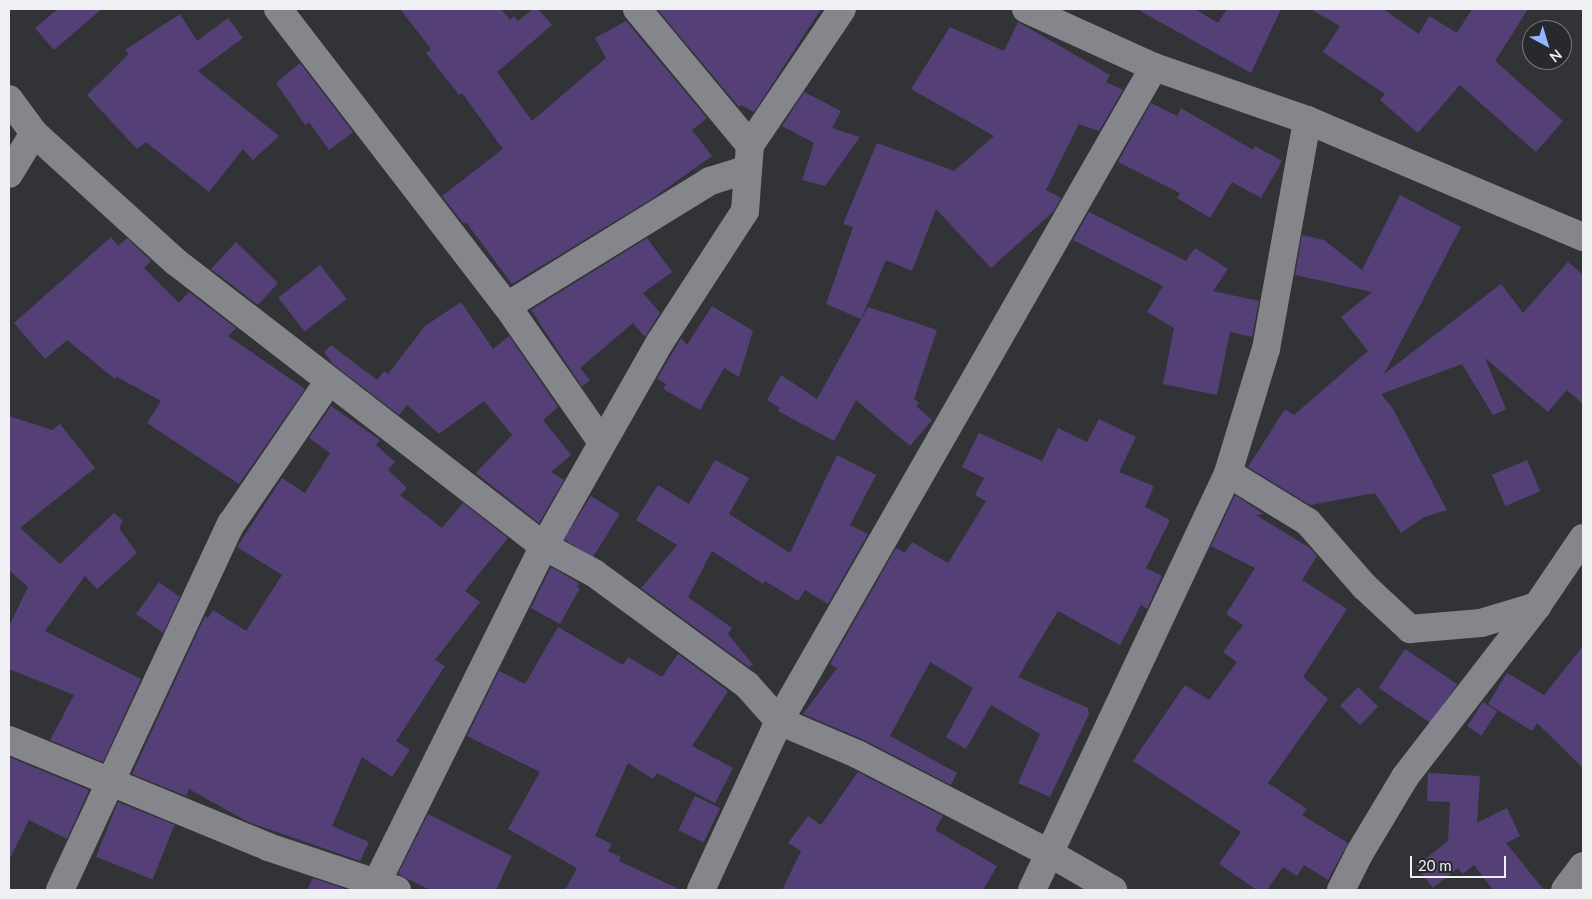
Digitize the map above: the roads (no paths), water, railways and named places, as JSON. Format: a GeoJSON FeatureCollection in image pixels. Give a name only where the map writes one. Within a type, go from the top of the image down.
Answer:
{"type":"FeatureCollection","features":[{"type":"Feature","properties":{"kind":"street"},"geometry":{"type":"LineString","coordinates":[[278,9],[507,306],[602,442]]}},
{"type":"Feature","properties":{"kind":"street"},"geometry":{"type":"LineString","coordinates":[[637,9],[750,146]]}},
{"type":"Feature","properties":{"kind":"street"},"geometry":{"type":"LineString","coordinates":[[9,740],[268,847],[383,888],[544,546],[660,342],[745,211],[745,183],[750,146],[842,9]]}},
{"type":"Feature","properties":{"kind":"street"},"geometry":{"type":"LineString","coordinates":[[1026,9],[1154,67],[1308,120],[1583,237]]}},
{"type":"Feature","properties":{"kind":"street"},"geometry":{"type":"LineString","coordinates":[[701,890],[780,722],[1154,67]]}},
{"type":"Feature","properties":{"kind":"street"},"geometry":{"type":"LineString","coordinates":[[9,99],[34,133],[176,262],[544,546],[594,573],[747,685],[780,722],[857,754],[1051,854],[1113,890]]}},
{"type":"Feature","properties":{"kind":"street"},"geometry":{"type":"LineString","coordinates":[[1032,890],[1051,854],[1228,472],[1266,349],[1308,120]]}},
{"type":"Feature","properties":{"kind":"street"},"geometry":{"type":"LineString","coordinates":[[9,174],[34,133]]}},
{"type":"Feature","properties":{"kind":"street"},"geometry":{"type":"LineString","coordinates":[[507,306],[710,181],[739,172],[745,183]]}},
{"type":"Feature","properties":{"kind":"street"},"geometry":{"type":"LineString","coordinates":[[60,890],[230,524],[329,381]]}},
{"type":"Feature","properties":{"kind":"street"},"geometry":{"type":"LineString","coordinates":[[1228,472],[1308,522],[1365,587],[1410,629],[1482,623],[1537,606]]}},
{"type":"Feature","properties":{"kind":"street"},"geometry":{"type":"LineString","coordinates":[[1341,890],[1359,854],[1405,777],[1537,606],[1583,538]]}},
{"type":"Feature","properties":{"kind":"street"},"geometry":{"type":"LineString","coordinates":[[1565,890],[1583,866]]}}]}
